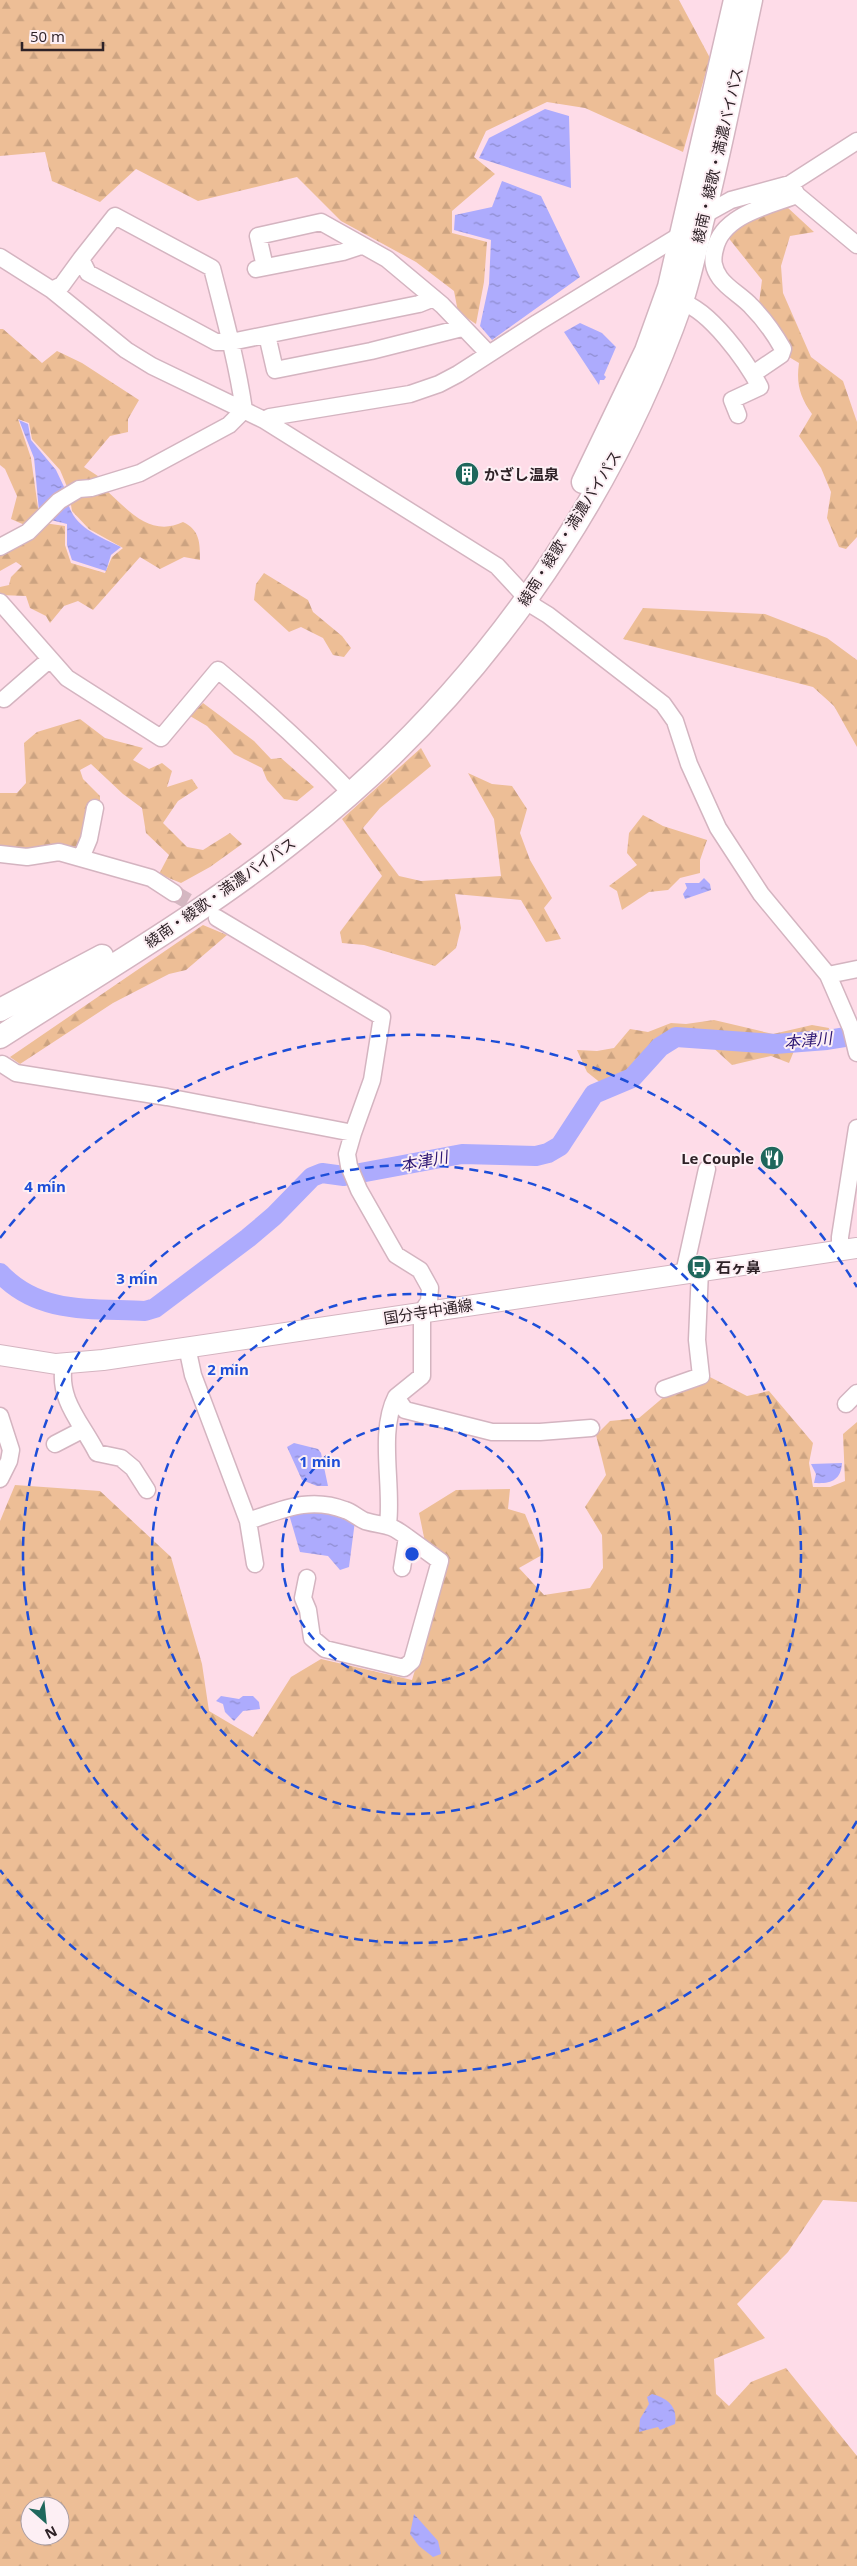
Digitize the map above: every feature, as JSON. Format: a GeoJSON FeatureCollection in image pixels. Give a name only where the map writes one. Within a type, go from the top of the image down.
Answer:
{"type":"FeatureCollection","features":[{"type":"Feature","properties":{"kind":"highway","name":"綾南・綾歌・満濃バイパス"},"geometry":{"type":"LineString","coordinates":[[522,592],[615,418],[646,351],[668,287],[682,234],[735,0]]}},
{"type":"Feature","properties":{"kind":"highway","name":"綾南・綾歌・満濃バイパス"},"geometry":{"type":"LineString","coordinates":[[0,1037],[235,866],[347,788],[522,592],[599,485],[626,434],[661,358],[682,302],[704,215],[751,0]]}},
{"type":"Feature","properties":{"kind":"highway","name":"綾南・綾歌・満濃バイパス"},"geometry":{"type":"LineString","coordinates":[[0,1020],[106,961]]}},
{"type":"Feature","properties":{"kind":"highway"},"geometry":{"type":"LineString","coordinates":[[0,1010],[106,961]]}},
{"type":"Feature","properties":{"kind":"highway"},"geometry":{"type":"LineString","coordinates":[[1,1055],[106,961]]}},
{"type":"Feature","properties":{"kind":"main road","name":"国分寺中通線"},"geometry":{"type":"LineString","coordinates":[[0,1355],[35,1362],[64,1364],[849,1249]]}},
{"type":"Feature","properties":{"kind":"street"},"geometry":{"type":"LineString","coordinates":[[753,374],[781,354],[782,349],[774,333],[751,306],[720,278],[712,261],[716,240],[722,232],[743,217],[794,189],[857,141]]}},
{"type":"Feature","properties":{"kind":"street"},"geometry":{"type":"LineString","coordinates":[[264,420],[270,417],[348,402],[420,392],[458,374],[682,234],[704,215],[731,200],[794,189]]}},
{"type":"Feature","properties":{"kind":"street"},"geometry":{"type":"LineString","coordinates":[[794,189],[857,245]]}},
{"type":"Feature","properties":{"kind":"street"},"geometry":{"type":"LineString","coordinates":[[52,290],[62,285],[115,216],[212,268],[231,342],[244,410]]}},
{"type":"Feature","properties":{"kind":"street"},"geometry":{"type":"LineString","coordinates":[[361,246],[343,252],[260,268],[258,236],[321,222],[386,259],[434,298],[488,354]]}},
{"type":"Feature","properties":{"kind":"street"},"geometry":{"type":"LineString","coordinates":[[0,257],[52,290],[126,350],[152,366],[264,420],[497,566],[535,607],[548,614],[663,704],[670,711],[700,791],[718,828],[761,894],[828,975],[854,1041]]}},
{"type":"Feature","properties":{"kind":"street"},"geometry":{"type":"LineString","coordinates":[[81,259],[88,273],[216,342],[231,342],[267,335],[419,304],[434,298]]}},
{"type":"Feature","properties":{"kind":"street"},"geometry":{"type":"LineString","coordinates":[[682,302],[694,306],[718,330],[753,374],[760,387],[732,400],[738,415]]}},
{"type":"Feature","properties":{"kind":"street"},"geometry":{"type":"LineString","coordinates":[[267,335],[275,370],[371,351],[462,328]]}},
{"type":"Feature","properties":{"kind":"street"},"geometry":{"type":"LineString","coordinates":[[0,547],[28,532],[59,501],[80,489],[91,488],[140,473],[229,425],[244,410]]}},
{"type":"Feature","properties":{"kind":"street"},"geometry":{"type":"LineString","coordinates":[[0,602],[67,678],[161,738],[218,670],[281,723],[296,740],[347,788]]}},
{"type":"Feature","properties":{"kind":"street"},"geometry":{"type":"LineString","coordinates":[[4,699],[50,659]]}},
{"type":"Feature","properties":{"kind":"street"},"geometry":{"type":"LineString","coordinates":[[81,858],[89,839],[95,808]]}},
{"type":"Feature","properties":{"kind":"street"},"geometry":{"type":"LineString","coordinates":[[0,854],[27,857],[59,852],[150,878],[174,893]]}},
{"type":"Feature","properties":{"kind":"street"},"geometry":{"type":"LineString","coordinates":[[216,918],[382,1017],[372,1080],[353,1133],[348,1154],[348,1166],[359,1190],[396,1256],[420,1270],[430,1288],[429,1301],[422,1312],[422,1376],[396,1397],[389,1417],[388,1477],[390,1506],[388,1524]]}},
{"type":"Feature","properties":{"kind":"street"},"geometry":{"type":"LineString","coordinates":[[828,975],[857,969]]}},
{"type":"Feature","properties":{"kind":"street"},"geometry":{"type":"LineString","coordinates":[[1,1055],[16,1073],[168,1097],[353,1133]]}},
{"type":"Feature","properties":{"kind":"street"},"geometry":{"type":"LineString","coordinates":[[849,1249],[840,1237],[857,1128]]}},
{"type":"Feature","properties":{"kind":"street"},"geometry":{"type":"LineString","coordinates":[[664,1390],[701,1376],[692,1271],[707,1169]]}},
{"type":"Feature","properties":{"kind":"street"},"geometry":{"type":"LineString","coordinates":[[186,1347],[194,1375],[248,1521],[255,1564]]}},
{"type":"Feature","properties":{"kind":"street"},"geometry":{"type":"LineString","coordinates":[[64,1364],[61,1378],[66,1401],[97,1453],[121,1458],[133,1468],[147,1490]]}},
{"type":"Feature","properties":{"kind":"street"},"geometry":{"type":"LineString","coordinates":[[396,1397],[404,1410],[492,1432],[540,1432],[591,1428]]}},
{"type":"Feature","properties":{"kind":"street"},"geometry":{"type":"LineString","coordinates":[[0,1416],[9,1461],[0,1479]]}},
{"type":"Feature","properties":{"kind":"street"},"geometry":{"type":"LineString","coordinates":[[54,1444],[82,1430]]}},
{"type":"Feature","properties":{"kind":"street"},"geometry":{"type":"LineString","coordinates":[[248,1521],[299,1504],[320,1504],[345,1510],[364,1520],[388,1524],[440,1561],[412,1661],[404,1668],[325,1650],[312,1638],[308,1610],[303,1598],[308,1578]]}},
{"type":"Feature","properties":{"kind":"street"},"geometry":{"type":"LineString","coordinates":[[402,1568],[407,1537]]}},
{"type":"Feature","properties":{"kind":"green space"},"geometry":{"type":"Polygon","coordinates":[[[0,0],[679,0],[710,58],[683,152],[585,108],[547,102],[486,131],[474,157],[495,174],[452,211],[452,233],[487,242],[484,282],[476,324],[458,312],[454,291],[416,262],[341,221],[297,177],[198,201],[136,169],[100,202],[52,181],[45,152],[0,156],[0,0]]]}},
{"type":"Feature","properties":{"kind":"green space"},"geometry":{"type":"Polygon","coordinates":[[[787,207],[814,232],[790,236],[781,266],[783,293],[811,357],[843,381],[857,422],[857,537],[846,549],[839,547],[827,518],[831,492],[821,468],[799,436],[812,414],[804,402],[800,390],[798,377],[799,363],[789,357],[759,303],[762,280],[727,236],[746,220],[787,207]]]}},
{"type":"Feature","properties":{"kind":"green space"},"geometry":{"type":"Polygon","coordinates":[[[0,329],[3,329],[42,363],[57,351],[82,363],[139,400],[128,419],[128,432],[110,436],[84,467],[101,478],[68,489],[60,470],[32,439],[29,423],[18,419],[31,458],[39,515],[27,526],[11,519],[17,496],[5,469],[0,465],[0,329]]]}},
{"type":"Feature","properties":{"kind":"green space"},"geometry":{"type":"Polygon","coordinates":[[[105,489],[140,519],[150,524],[171,526],[183,522],[189,525],[198,538],[200,560],[184,557],[160,569],[140,557],[93,610],[78,601],[64,606],[50,623],[46,616],[30,608],[26,596],[0,595],[0,587],[9,585],[11,577],[22,566],[16,562],[0,571],[0,550],[44,523],[65,526],[65,545],[71,563],[105,573],[112,557],[123,548],[89,529],[72,511],[70,499],[105,489]]]}},
{"type":"Feature","properties":{"kind":"green space"},"geometry":{"type":"Polygon","coordinates":[[[264,573],[308,600],[313,612],[342,636],[351,648],[344,657],[333,655],[323,638],[301,627],[289,632],[254,600],[256,584],[264,573]]]}},
{"type":"Feature","properties":{"kind":"green space"},"geometry":{"type":"Polygon","coordinates":[[[643,608],[765,614],[827,638],[857,660],[857,747],[834,706],[813,687],[623,639],[643,608]]]}},
{"type":"Feature","properties":{"kind":"green space"},"geometry":{"type":"Polygon","coordinates":[[[203,703],[254,741],[271,759],[281,758],[314,787],[297,801],[284,799],[267,780],[262,768],[234,754],[207,726],[190,716],[203,703]]]}},
{"type":"Feature","properties":{"kind":"green space"},"geometry":{"type":"Polygon","coordinates":[[[80,719],[105,738],[143,748],[133,760],[149,769],[162,763],[172,771],[167,787],[192,779],[198,788],[178,801],[163,823],[187,847],[203,850],[230,833],[242,844],[210,867],[181,883],[159,874],[169,855],[146,833],[142,808],[123,794],[91,764],[80,770],[83,779],[100,796],[100,825],[89,852],[0,849],[0,793],[17,793],[26,783],[24,743],[37,732],[80,719]]]}},
{"type":"Feature","properties":{"kind":"green space"},"geometry":{"type":"Polygon","coordinates":[[[421,748],[431,766],[380,808],[363,828],[399,876],[421,881],[501,876],[494,819],[468,773],[492,784],[512,786],[527,809],[520,833],[530,860],[552,898],[544,908],[561,939],[546,942],[521,900],[455,894],[461,928],[456,948],[435,966],[364,945],[342,943],[340,932],[382,876],[342,819],[421,748]]]}},
{"type":"Feature","properties":{"kind":"green space"},"geometry":{"type":"Polygon","coordinates":[[[643,815],[663,826],[707,840],[700,860],[700,873],[680,878],[668,890],[649,892],[622,910],[617,891],[609,886],[637,865],[627,853],[629,833],[643,815]]]}},
{"type":"Feature","properties":{"kind":"green space"},"geometry":{"type":"Polygon","coordinates":[[[203,925],[227,935],[186,970],[169,974],[113,1003],[20,1064],[10,1057],[203,925]]]}},
{"type":"Feature","properties":{"kind":"green space"},"geometry":{"type":"Polygon","coordinates":[[[714,1020],[773,1034],[812,1025],[829,1028],[827,1038],[799,1039],[789,1063],[771,1056],[732,1065],[697,1033],[674,1036],[660,1044],[643,1063],[627,1076],[602,1084],[587,1072],[577,1050],[597,1051],[614,1048],[630,1029],[648,1032],[671,1023],[686,1024],[714,1020]]]}},
{"type":"Feature","properties":{"kind":"green space"},"geometry":{"type":"Polygon","coordinates":[[[706,1375],[747,1396],[769,1391],[813,1443],[809,1463],[813,1487],[830,1487],[845,1481],[843,1434],[857,1422],[857,2202],[823,2200],[788,2252],[737,2304],[765,2338],[714,2359],[716,2394],[729,2406],[751,2382],[786,2368],[857,2456],[857,2566],[0,2566],[0,1521],[15,1485],[100,1491],[171,1557],[202,1664],[209,1711],[253,1737],[291,1677],[321,1659],[412,1680],[447,1563],[425,1542],[419,1513],[456,1490],[510,1489],[508,1509],[525,1514],[542,1555],[519,1568],[544,1595],[590,1588],[603,1568],[602,1535],[585,1507],[606,1475],[596,1435],[610,1421],[639,1418],[665,1396],[706,1375]]]}},
{"type":"Feature","properties":{"kind":"water"},"geometry":{"type":"Polygon","coordinates":[[[545,109],[569,116],[571,188],[479,158],[489,138],[545,109]]]}},
{"type":"Feature","properties":{"kind":"water"},"geometry":{"type":"Polygon","coordinates":[[[502,181],[541,196],[580,277],[492,340],[480,326],[489,284],[491,240],[454,230],[455,215],[492,207],[502,181]]]}},
{"type":"Feature","properties":{"kind":"water"},"geometry":{"type":"Polygon","coordinates":[[[580,323],[602,333],[616,347],[604,375],[606,377],[604,380],[600,380],[599,385],[564,332],[580,323]]]}},
{"type":"Feature","properties":{"kind":"water"},"geometry":{"type":"Polygon","coordinates":[[[19,420],[28,424],[31,440],[56,470],[66,491],[39,511],[34,458],[19,420]]]}},
{"type":"Feature","properties":{"kind":"water"},"geometry":{"type":"Polygon","coordinates":[[[68,502],[71,511],[81,525],[96,535],[121,547],[111,555],[106,571],[72,560],[67,545],[67,524],[47,519],[68,502]]]}},
{"type":"Feature","properties":{"kind":"water"},"geometry":{"type":"Polygon","coordinates":[[[704,878],[710,884],[711,890],[685,899],[683,894],[687,888],[685,883],[699,883],[704,878]]]}},
{"type":"Feature","properties":{"kind":"water"},"geometry":{"type":"Polygon","coordinates":[[[294,1443],[318,1449],[321,1453],[328,1486],[317,1486],[302,1480],[287,1447],[294,1443]]]}},
{"type":"Feature","properties":{"kind":"water"},"geometry":{"type":"Polygon","coordinates":[[[842,1463],[837,1478],[830,1482],[814,1483],[816,1474],[811,1464],[842,1463]]]}},
{"type":"Feature","properties":{"kind":"water"},"geometry":{"type":"Polygon","coordinates":[[[312,1508],[355,1521],[349,1567],[340,1570],[328,1556],[300,1552],[288,1511],[312,1508]]]}},
{"type":"Feature","properties":{"kind":"water"},"geometry":{"type":"Polygon","coordinates":[[[221,1696],[239,1699],[243,1696],[253,1696],[259,1702],[260,1709],[243,1711],[234,1721],[225,1712],[223,1704],[216,1701],[221,1696]]]}},
{"type":"Feature","properties":{"kind":"water"},"geometry":{"type":"Polygon","coordinates":[[[652,2394],[663,2398],[671,2404],[676,2418],[675,2424],[660,2430],[658,2427],[639,2432],[640,2419],[649,2404],[647,2397],[652,2394]]]}},
{"type":"Feature","properties":{"kind":"water"},"geometry":{"type":"Polygon","coordinates":[[[414,2514],[438,2541],[441,2554],[433,2557],[419,2546],[410,2534],[414,2514]]]}},
{"type":"Feature","properties":{"kind":"waterway","name":"本津川"},"geometry":{"type":"LineString","coordinates":[[0,1273],[15,1287],[49,1303],[86,1309],[145,1311],[155,1308],[248,1238],[274,1216],[312,1177],[322,1173],[344,1176],[462,1154],[536,1156],[548,1153],[560,1146],[594,1094],[632,1078],[660,1047],[676,1037],[775,1044],[827,1040],[857,1035]]}},
{"type":"Feature","properties":{"kind":"tunnel"},"geometry":{"type":"LineString","coordinates":[[174,893],[208,913]]}},
{"type":"Feature","properties":{"kind":"place","name":"かざし温泉"},"geometry":{"type":"Point","coordinates":[467,474]}},
{"type":"Feature","properties":{"kind":"place","name":"Le Couple"},"geometry":{"type":"Point","coordinates":[772,1158]}},
{"type":"Feature","properties":{"kind":"place","name":"石ヶ鼻"},"geometry":{"type":"Point","coordinates":[699,1267]}}]}
